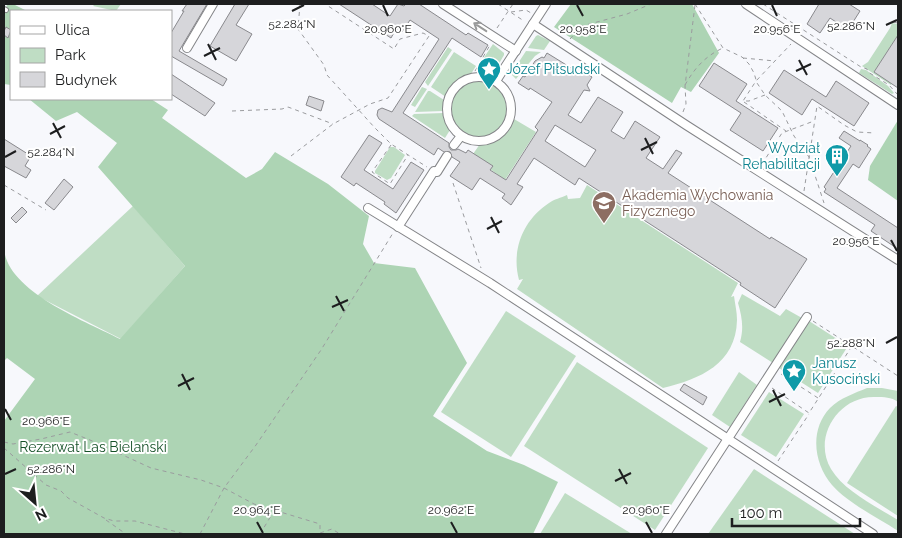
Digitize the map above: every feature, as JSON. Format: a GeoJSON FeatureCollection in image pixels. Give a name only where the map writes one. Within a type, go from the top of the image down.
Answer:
{"type":"FeatureCollection","features":[{"type":"Feature","properties":{"kind":"street"},"geometry":{"type":"LineString","coordinates":[[187,48],[213,4]]}},
{"type":"Feature","properties":{"kind":"street"},"geometry":{"type":"LineString","coordinates":[[443,4],[492,39],[516,51]]}},
{"type":"Feature","properties":{"kind":"street"},"geometry":{"type":"LineString","coordinates":[[496,81],[546,4]]}},
{"type":"Feature","properties":{"kind":"street"},"geometry":{"type":"LineString","coordinates":[[746,4],[898,105]]}},
{"type":"Feature","properties":{"kind":"street"},"geometry":{"type":"LineString","coordinates":[[534,23],[686,125],[898,260]]}},
{"type":"Feature","properties":{"kind":"street"},"geometry":{"type":"LineString","coordinates":[[487,77],[496,81],[505,89],[510,99],[512,110],[509,122],[493,138],[476,141],[461,136],[448,120],[446,110],[452,91],[458,83],[471,78],[487,77]]}},
{"type":"Feature","properties":{"kind":"street"},"geometry":{"type":"LineString","coordinates":[[454,145],[461,136]]}},
{"type":"Feature","properties":{"kind":"street"},"geometry":{"type":"LineString","coordinates":[[398,226],[434,171],[436,172],[447,156]]}},
{"type":"Feature","properties":{"kind":"street"},"geometry":{"type":"LineString","coordinates":[[368,208],[486,281],[728,441],[873,534]]}},
{"type":"Feature","properties":{"kind":"street"},"geometry":{"type":"LineString","coordinates":[[666,534],[807,317]]}},
{"type":"Feature","properties":{"kind":"path"},"geometry":{"type":"LineString","coordinates":[[300,4],[298,29],[324,65],[327,75],[391,144],[434,171]]}},
{"type":"Feature","properties":{"kind":"path"},"geometry":{"type":"LineString","coordinates":[[292,156],[333,124],[358,110],[388,98],[430,36],[424,32],[400,39],[394,49],[324,4]]}},
{"type":"Feature","properties":{"kind":"path"},"geometry":{"type":"LineString","coordinates":[[498,4],[534,23]]}},
{"type":"Feature","properties":{"kind":"path"},"geometry":{"type":"LineString","coordinates":[[471,78],[513,4]]}},
{"type":"Feature","properties":{"kind":"path"},"geometry":{"type":"LineString","coordinates":[[569,39],[582,26],[627,14],[651,4]]}},
{"type":"Feature","properties":{"kind":"path"},"geometry":{"type":"LineString","coordinates":[[695,4],[723,48],[750,64],[756,80],[765,95],[782,111],[791,130],[809,158],[824,203],[817,199]]}},
{"type":"Feature","properties":{"kind":"path"},"geometry":{"type":"LineString","coordinates":[[683,113],[686,104],[685,86],[695,4]]}},
{"type":"Feature","properties":{"kind":"path"},"geometry":{"type":"LineString","coordinates":[[763,4],[867,69],[868,72],[889,85],[898,95]]}},
{"type":"Feature","properties":{"kind":"path"},"geometry":{"type":"LineString","coordinates":[[509,11],[526,10],[534,23]]}},
{"type":"Feature","properties":{"kind":"path"},"geometry":{"type":"LineString","coordinates":[[892,22],[898,23]]}},
{"type":"Feature","properties":{"kind":"path"},"geometry":{"type":"LineString","coordinates":[[744,102],[742,100],[756,80],[798,37]]}},
{"type":"Feature","properties":{"kind":"path"},"geometry":{"type":"LineString","coordinates":[[685,86],[692,73],[703,60],[723,48]]}},
{"type":"Feature","properties":{"kind":"path"},"geometry":{"type":"LineString","coordinates":[[742,58],[775,62]]}},
{"type":"Feature","properties":{"kind":"path"},"geometry":{"type":"LineString","coordinates":[[744,102],[765,95]]}},
{"type":"Feature","properties":{"kind":"path"},"geometry":{"type":"LineString","coordinates":[[744,102],[786,130],[791,130],[814,120]]}},
{"type":"Feature","properties":{"kind":"path"},"geometry":{"type":"LineString","coordinates":[[797,187],[804,192],[817,106],[857,132],[874,133]]}},
{"type":"Feature","properties":{"kind":"path"},"geometry":{"type":"LineString","coordinates":[[232,111],[292,107],[333,124]]}},
{"type":"Feature","properties":{"kind":"path"},"geometry":{"type":"LineString","coordinates":[[762,164],[782,133],[786,130]]}},
{"type":"Feature","properties":{"kind":"path"},"geometry":{"type":"LineString","coordinates":[[391,144],[372,172],[390,184],[408,154]]}},
{"type":"Feature","properties":{"kind":"path"},"geometry":{"type":"LineString","coordinates":[[453,183],[486,281]]}},
{"type":"Feature","properties":{"kind":"path"},"geometry":{"type":"LineString","coordinates":[[4,185],[46,210]]}},
{"type":"Feature","properties":{"kind":"path"},"geometry":{"type":"LineString","coordinates":[[200,534],[224,488],[256,446],[320,350],[370,271],[387,239],[398,226]]}},
{"type":"Feature","properties":{"kind":"path"},"geometry":{"type":"LineString","coordinates":[[807,317],[898,376]]}},
{"type":"Feature","properties":{"kind":"path"},"geometry":{"type":"LineString","coordinates":[[773,470],[852,346]]}},
{"type":"Feature","properties":{"kind":"path"},"geometry":{"type":"LineString","coordinates":[[774,369],[818,398]]}},
{"type":"Feature","properties":{"kind":"path"},"geometry":{"type":"LineString","coordinates":[[764,384],[809,413]]}},
{"type":"Feature","properties":{"kind":"path"},"geometry":{"type":"LineString","coordinates":[[4,442],[13,444],[40,440],[70,432],[151,468],[201,480],[224,488],[254,504],[320,524],[320,532],[332,529],[340,534]]}},
{"type":"Feature","properties":{"kind":"path"},"geometry":{"type":"LineString","coordinates":[[4,448],[46,486],[61,491],[68,498],[104,518],[126,534]]}},
{"type":"Feature","properties":{"kind":"path"},"geometry":{"type":"LineString","coordinates":[[260,534],[274,510]]}},
{"type":"Feature","properties":{"kind":"path"},"geometry":{"type":"LineString","coordinates":[[104,518],[114,521],[135,521],[186,534]]}},
{"type":"Feature","properties":{"kind":"green space"},"geometry":{"type":"Polygon","coordinates":[[[8,4],[13,4],[25,10],[10,10],[10,85],[4,84],[4,11],[7,9],[8,4]]]}},
{"type":"Feature","properties":{"kind":"green space"},"geometry":{"type":"Polygon","coordinates":[[[95,4],[121,4],[117,10],[93,6],[95,4]]]}},
{"type":"Feature","properties":{"kind":"green space"},"geometry":{"type":"Polygon","coordinates":[[[571,4],[692,4],[719,53],[691,92],[681,87],[672,103],[554,27],[571,4]]]}},
{"type":"Feature","properties":{"kind":"green space"},"geometry":{"type":"Polygon","coordinates":[[[892,23],[898,24],[898,35],[874,72],[892,83],[891,85],[862,66],[868,62],[892,23]]]}},
{"type":"Feature","properties":{"kind":"green space"},"geometry":{"type":"Polygon","coordinates":[[[538,35],[550,41],[544,50],[528,48],[536,36],[538,35]]]}},
{"type":"Feature","properties":{"kind":"green space"},"geometry":{"type":"Polygon","coordinates":[[[493,44],[504,53],[497,67],[483,59],[493,44]]]}},
{"type":"Feature","properties":{"kind":"green space"},"geometry":{"type":"Polygon","coordinates":[[[448,47],[452,50],[428,86],[425,82],[448,47]]]}},
{"type":"Feature","properties":{"kind":"green space"},"geometry":{"type":"Polygon","coordinates":[[[526,51],[541,52],[535,56],[516,79],[511,74],[526,51]]]}},
{"type":"Feature","properties":{"kind":"green space"},"geometry":{"type":"Polygon","coordinates":[[[454,52],[476,66],[471,74],[450,89],[446,97],[431,87],[454,52]]]}},
{"type":"Feature","properties":{"kind":"green space"},"geometry":{"type":"Polygon","coordinates":[[[861,69],[866,70],[888,86],[894,93],[892,94],[859,73],[861,69]]]}},
{"type":"Feature","properties":{"kind":"green space"},"geometry":{"type":"Polygon","coordinates":[[[473,81],[485,81],[495,85],[503,93],[507,109],[503,125],[495,133],[485,137],[473,137],[463,133],[455,125],[451,115],[451,103],[455,93],[463,85],[473,81]]]}},
{"type":"Feature","properties":{"kind":"green space"},"geometry":{"type":"Polygon","coordinates":[[[422,87],[427,89],[415,107],[411,105],[422,87]]]}},
{"type":"Feature","properties":{"kind":"green space"},"geometry":{"type":"Polygon","coordinates":[[[428,91],[444,100],[444,111],[415,112],[428,91]]]}},
{"type":"Feature","properties":{"kind":"green space","name":"Rezerwat Las Bielański"},"geometry":{"type":"Polygon","coordinates":[[[30,100],[153,100],[168,110],[162,118],[246,178],[262,169],[275,152],[328,184],[369,216],[363,244],[374,263],[415,268],[467,363],[433,416],[487,451],[524,465],[558,482],[533,534],[4,534],[4,421],[35,379],[7,358],[4,361],[4,248],[8,264],[18,278],[33,291],[69,314],[120,339],[185,266],[98,167],[117,143],[77,112],[56,121],[30,100]]]}},
{"type":"Feature","properties":{"kind":"green space"},"geometry":{"type":"Polygon","coordinates":[[[444,113],[450,130],[445,138],[412,116],[414,114],[444,113]]]}},
{"type":"Feature","properties":{"kind":"green space"},"geometry":{"type":"Polygon","coordinates":[[[514,119],[536,132],[505,180],[473,154],[480,144],[496,139],[505,133],[514,119]]]}},
{"type":"Feature","properties":{"kind":"green space"},"geometry":{"type":"Polygon","coordinates":[[[898,120],[898,201],[868,180],[870,166],[898,120]]]}},
{"type":"Feature","properties":{"kind":"green space"},"geometry":{"type":"Polygon","coordinates":[[[390,147],[394,147],[405,155],[391,178],[387,180],[375,173],[375,171],[390,147]]]}},
{"type":"Feature","properties":{"kind":"green space"},"geometry":{"type":"Polygon","coordinates":[[[587,185],[738,283],[731,297],[734,296],[737,314],[735,335],[730,348],[714,367],[690,380],[663,388],[517,289],[523,279],[519,280],[517,269],[518,247],[521,237],[532,218],[553,200],[567,195],[568,199],[580,198],[587,185]]]}},
{"type":"Feature","properties":{"kind":"green space"},"geometry":{"type":"Polygon","coordinates":[[[133,206],[185,266],[121,339],[37,296],[133,206]]]}},
{"type":"Feature","properties":{"kind":"green space"},"geometry":{"type":"Polygon","coordinates":[[[742,294],[780,316],[786,309],[802,318],[773,363],[740,342],[742,322],[738,303],[742,294]]]}},
{"type":"Feature","properties":{"kind":"green space"},"geometry":{"type":"Polygon","coordinates":[[[506,311],[576,356],[511,457],[441,412],[506,311]]]}},
{"type":"Feature","properties":{"kind":"green space"},"geometry":{"type":"Polygon","coordinates":[[[809,321],[848,346],[818,393],[779,368],[809,321]]]}},
{"type":"Feature","properties":{"kind":"green space"},"geometry":{"type":"Polygon","coordinates":[[[577,362],[708,448],[655,530],[524,446],[577,362]]]}},
{"type":"Feature","properties":{"kind":"green space"},"geometry":{"type":"Polygon","coordinates":[[[739,372],[757,385],[730,427],[712,415],[739,372]]]}},
{"type":"Feature","properties":{"kind":"green space"},"geometry":{"type":"Polygon","coordinates":[[[867,388],[898,391],[898,402],[885,397],[863,398],[840,410],[827,432],[825,444],[826,457],[837,477],[852,491],[898,520],[898,531],[839,492],[826,477],[818,457],[816,447],[817,436],[823,417],[838,401],[867,388]]]}},
{"type":"Feature","properties":{"kind":"green space"},"geometry":{"type":"Polygon","coordinates":[[[769,392],[804,414],[776,457],[741,435],[769,392]]]}},
{"type":"Feature","properties":{"kind":"green space"},"geometry":{"type":"Polygon","coordinates":[[[896,406],[898,407],[898,516],[847,483],[896,406]]]}},
{"type":"Feature","properties":{"kind":"green space"},"geometry":{"type":"Polygon","coordinates":[[[754,469],[855,534],[708,534],[754,469]]]}},
{"type":"Feature","properties":{"kind":"green space"},"geometry":{"type":"Polygon","coordinates":[[[565,493],[632,534],[540,534],[565,493]]]}},
{"type":"Feature","properties":{"kind":"building"},"geometry":{"type":"Polygon","coordinates":[[[187,4],[207,4],[179,51],[227,79],[223,86],[172,57],[172,31],[184,11],[182,11],[187,4]]]}},
{"type":"Feature","properties":{"kind":"building"},"geometry":{"type":"Polygon","coordinates":[[[235,4],[249,4],[236,25],[252,34],[236,61],[210,46],[235,4]]]}},
{"type":"Feature","properties":{"kind":"building"},"geometry":{"type":"Polygon","coordinates":[[[339,4],[372,4],[390,16],[398,4],[404,6],[406,4],[419,4],[466,35],[468,33],[488,45],[481,57],[452,38],[403,113],[449,143],[451,150],[458,149],[466,153],[468,150],[493,166],[490,170],[506,180],[538,130],[535,127],[552,102],[518,83],[523,76],[525,77],[535,61],[542,57],[544,58],[547,53],[581,74],[583,71],[592,77],[587,85],[590,91],[584,90],[568,115],[581,123],[598,97],[623,112],[611,131],[624,139],[635,121],[660,137],[646,158],[663,169],[676,150],[682,153],[668,173],[770,239],[771,237],[807,259],[775,308],[740,285],[741,283],[579,178],[575,185],[534,158],[517,184],[523,187],[511,205],[502,198],[505,194],[480,178],[472,190],[450,176],[460,162],[452,157],[450,152],[444,152],[438,148],[434,155],[379,119],[377,115],[378,110],[382,108],[392,112],[439,39],[410,20],[402,32],[396,29],[391,38],[339,4]],[[555,125],[545,141],[585,167],[596,150],[555,125]]]}},
{"type":"Feature","properties":{"kind":"building"},"geometry":{"type":"Polygon","coordinates":[[[819,4],[849,4],[860,11],[848,30],[830,18],[820,33],[807,24],[819,4]]]}},
{"type":"Feature","properties":{"kind":"building"},"geometry":{"type":"Polygon","coordinates":[[[6,27],[10,29],[8,38],[4,35],[6,27]]]}},
{"type":"Feature","properties":{"kind":"building"},"geometry":{"type":"Polygon","coordinates":[[[898,35],[898,88],[874,72],[898,35]]]}},
{"type":"Feature","properties":{"kind":"building"},"geometry":{"type":"Polygon","coordinates":[[[714,63],[747,84],[736,101],[778,128],[763,151],[730,130],[741,113],[699,86],[714,63]]]}},
{"type":"Feature","properties":{"kind":"building"},"geometry":{"type":"Polygon","coordinates":[[[784,70],[826,97],[836,81],[869,103],[854,126],[812,99],[802,115],[769,93],[784,70]]]}},
{"type":"Feature","properties":{"kind":"building"},"geometry":{"type":"Polygon","coordinates":[[[172,75],[215,103],[205,116],[172,95],[172,75]]]}},
{"type":"Feature","properties":{"kind":"building"},"geometry":{"type":"Polygon","coordinates":[[[309,96],[324,101],[321,111],[306,105],[309,96]]]}},
{"type":"Feature","properties":{"kind":"building","name":"Wydział Rehabilitacji"},"geometry":{"type":"Polygon","coordinates":[[[844,131],[868,145],[871,149],[859,168],[853,164],[837,188],[898,228],[898,249],[871,231],[875,225],[824,192],[826,189],[824,187],[851,146],[839,138],[844,131]]]}},
{"type":"Feature","properties":{"kind":"building"},"geometry":{"type":"Polygon","coordinates":[[[369,135],[382,143],[364,170],[393,189],[411,162],[424,170],[396,213],[384,204],[385,202],[356,183],[354,186],[341,177],[369,135]]]}},
{"type":"Feature","properties":{"kind":"building"},"geometry":{"type":"Polygon","coordinates":[[[4,139],[31,156],[25,166],[31,170],[26,178],[4,166],[4,139]]]}},
{"type":"Feature","properties":{"kind":"building"},"geometry":{"type":"Polygon","coordinates":[[[64,179],[73,187],[54,210],[45,203],[64,179]]]}},
{"type":"Feature","properties":{"kind":"building"},"geometry":{"type":"Polygon","coordinates":[[[22,207],[27,212],[16,223],[11,218],[22,207]]]}},
{"type":"Feature","properties":{"kind":"building"},"geometry":{"type":"Polygon","coordinates":[[[684,384],[707,397],[703,405],[680,390],[684,384]]]}},
{"type":"Feature","properties":{"kind":"place","name":"Józef Piłsudski"},"geometry":{"type":"Point","coordinates":[489,90]}},
{"type":"Feature","properties":{"kind":"place","name":"Wydział Rehabilitacji"},"geometry":{"type":"Point","coordinates":[837,177]}},
{"type":"Feature","properties":{"kind":"place","name":"Akademia Wychowania Fizycznego"},"geometry":{"type":"Point","coordinates":[604,224]}},
{"type":"Feature","properties":{"kind":"place","name":"Janusz Kusociński"},"geometry":{"type":"Point","coordinates":[794,392]}}]}
